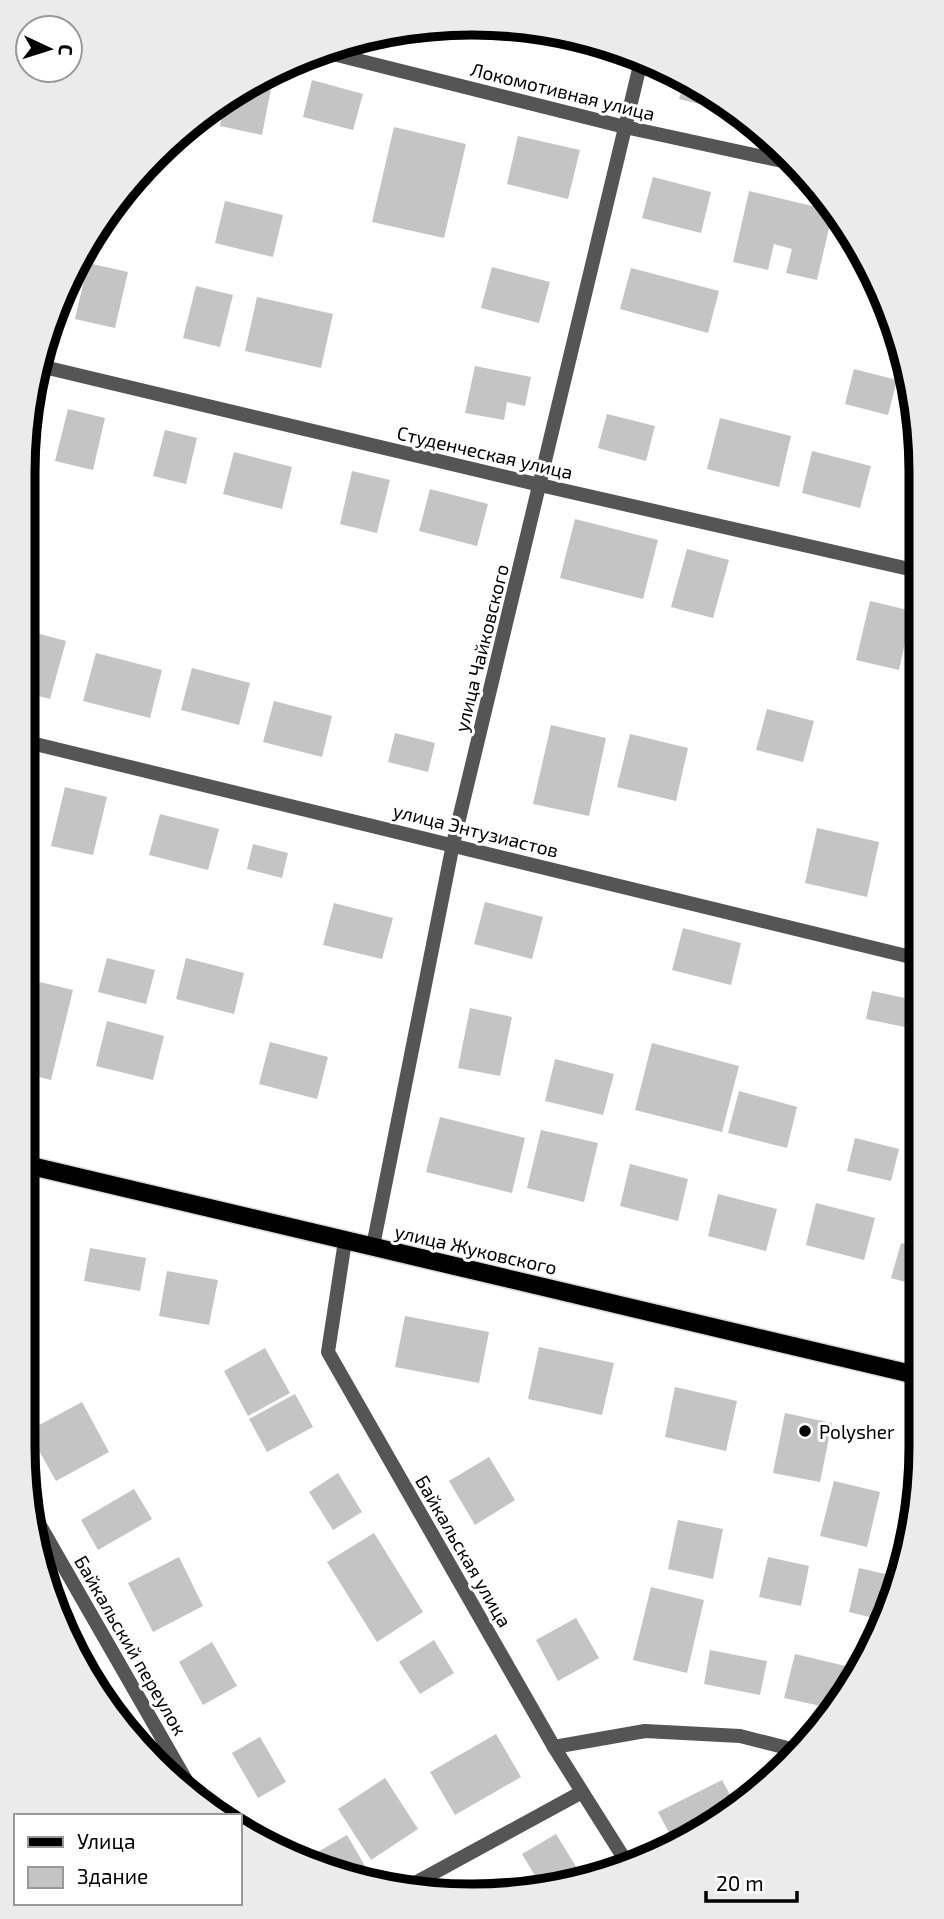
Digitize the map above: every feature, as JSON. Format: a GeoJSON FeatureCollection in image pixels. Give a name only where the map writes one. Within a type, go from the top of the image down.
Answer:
{"type":"FeatureCollection","features":[{"type":"Feature","properties":{"kind":"main road","name":"улица Жуковского"},"geometry":{"type":"LineString","coordinates":[[35,1167],[909,1373]]}},
{"type":"Feature","properties":{"kind":"street","name":"Локомотивная улица"},"geometry":{"type":"LineString","coordinates":[[340,56],[625,127],[778,160]]}},
{"type":"Feature","properties":{"kind":"street","name":"улица Чайковского"},"geometry":{"type":"LineString","coordinates":[[373,1247],[453,844],[639,68]]}},
{"type":"Feature","properties":{"kind":"street","name":"Студенческая улица"},"geometry":{"type":"LineString","coordinates":[[48,368],[540,485],[909,569]]}},
{"type":"Feature","properties":{"kind":"street","name":"улица Энтузиастов"},"geometry":{"type":"LineString","coordinates":[[35,744],[909,957]]}},
{"type":"Feature","properties":{"kind":"street","name":"Байкальская улица"},"geometry":{"type":"LineString","coordinates":[[345,1241],[328,1352],[554,1747],[623,1857]]}},
{"type":"Feature","properties":{"kind":"street","name":"Байкальский переулок"},"geometry":{"type":"LineString","coordinates":[[43,1530],[183,1775]]}},
{"type":"Feature","properties":{"kind":"street"},"geometry":{"type":"LineString","coordinates":[[554,1747],[645,1731],[740,1736],[788,1748]]}},
{"type":"Feature","properties":{"kind":"street"},"geometry":{"type":"LineString","coordinates":[[420,1881],[582,1792]]}},
{"type":"Feature","properties":{"kind":"building"},"geometry":{"type":"Polygon","coordinates":[[[547,42],[585,50],[589,53],[547,42]]]}},
{"type":"Feature","properties":{"kind":"building"},"geometry":{"type":"Polygon","coordinates":[[[312,80],[363,94],[353,130],[303,117],[312,80]]]}},
{"type":"Feature","properties":{"kind":"building"},"geometry":{"type":"Polygon","coordinates":[[[272,84],[262,135],[220,126],[223,113],[272,84]]]}},
{"type":"Feature","properties":{"kind":"building"},"geometry":{"type":"Polygon","coordinates":[[[682,89],[712,107],[679,99],[682,89]]]}},
{"type":"Feature","properties":{"kind":"building"},"geometry":{"type":"Polygon","coordinates":[[[394,127],[466,144],[444,238],[372,222],[394,127]]]}},
{"type":"Feature","properties":{"kind":"building"},"geometry":{"type":"Polygon","coordinates":[[[518,136],[580,150],[568,199],[507,184],[518,136]]]}},
{"type":"Feature","properties":{"kind":"building"},"geometry":{"type":"Polygon","coordinates":[[[653,177],[711,192],[701,233],[642,218],[653,177]]]}},
{"type":"Feature","properties":{"kind":"building"},"geometry":{"type":"Polygon","coordinates":[[[749,191],[820,208],[830,222],[817,280],[786,273],[792,249],[774,244],[768,270],[733,262],[749,191]]]}},
{"type":"Feature","properties":{"kind":"building"},"geometry":{"type":"Polygon","coordinates":[[[225,201],[283,215],[273,257],[215,243],[225,201]]]}},
{"type":"Feature","properties":{"kind":"building"},"geometry":{"type":"Polygon","coordinates":[[[89,263],[128,272],[115,328],[75,319],[89,263]]]}},
{"type":"Feature","properties":{"kind":"building"},"geometry":{"type":"Polygon","coordinates":[[[492,267],[550,282],[539,323],[481,308],[492,267]]]}},
{"type":"Feature","properties":{"kind":"building"},"geometry":{"type":"Polygon","coordinates":[[[631,268],[719,291],[708,333],[620,309],[631,268]]]}},
{"type":"Feature","properties":{"kind":"building"},"geometry":{"type":"Polygon","coordinates":[[[196,286],[233,295],[220,347],[183,338],[196,286]]]}},
{"type":"Feature","properties":{"kind":"building"},"geometry":{"type":"Polygon","coordinates":[[[257,297],[333,314],[321,368],[245,351],[257,297]]]}},
{"type":"Feature","properties":{"kind":"building"},"geometry":{"type":"Polygon","coordinates":[[[475,366],[531,377],[525,406],[507,402],[504,420],[465,413],[475,366]]]}},
{"type":"Feature","properties":{"kind":"building"},"geometry":{"type":"Polygon","coordinates":[[[854,369],[897,380],[888,415],[845,404],[854,369]]]}},
{"type":"Feature","properties":{"kind":"building"},"geometry":{"type":"Polygon","coordinates":[[[68,409],[105,418],[93,470],[55,461],[68,409]]]}},
{"type":"Feature","properties":{"kind":"building"},"geometry":{"type":"Polygon","coordinates":[[[607,414],[655,426],[646,461],[598,448],[607,414]]]}},
{"type":"Feature","properties":{"kind":"building"},"geometry":{"type":"Polygon","coordinates":[[[720,418],[791,436],[779,487],[707,469],[720,418]]]}},
{"type":"Feature","properties":{"kind":"building"},"geometry":{"type":"Polygon","coordinates":[[[165,430],[197,438],[186,484],[153,476],[165,430]]]}},
{"type":"Feature","properties":{"kind":"building"},"geometry":{"type":"Polygon","coordinates":[[[812,451],[871,466],[860,508],[802,493],[812,451]]]}},
{"type":"Feature","properties":{"kind":"building"},"geometry":{"type":"Polygon","coordinates":[[[234,452],[292,467],[282,509],[223,494],[234,452]]]}},
{"type":"Feature","properties":{"kind":"building"},"geometry":{"type":"Polygon","coordinates":[[[352,471],[390,480],[377,533],[340,524],[352,471]]]}},
{"type":"Feature","properties":{"kind":"building"},"geometry":{"type":"Polygon","coordinates":[[[430,489],[488,504],[477,546],[419,531],[430,489]]]}},
{"type":"Feature","properties":{"kind":"building"},"geometry":{"type":"Polygon","coordinates":[[[575,519],[658,540],[643,599],[560,578],[575,519]]]}},
{"type":"Feature","properties":{"kind":"building"},"geometry":{"type":"Polygon","coordinates":[[[687,549],[729,560],[713,618],[671,607],[687,549]]]}},
{"type":"Feature","properties":{"kind":"building"},"geometry":{"type":"Polygon","coordinates":[[[870,601],[909,610],[909,625],[899,670],[856,660],[870,601]]]}},
{"type":"Feature","properties":{"kind":"building"},"geometry":{"type":"Polygon","coordinates":[[[35,633],[66,641],[50,699],[35,695],[35,633]]]}},
{"type":"Feature","properties":{"kind":"building"},"geometry":{"type":"Polygon","coordinates":[[[96,653],[162,670],[150,718],[83,701],[96,653]]]}},
{"type":"Feature","properties":{"kind":"building"},"geometry":{"type":"Polygon","coordinates":[[[192,668],[250,683],[239,725],[181,710],[192,668]]]}},
{"type":"Feature","properties":{"kind":"building"},"geometry":{"type":"Polygon","coordinates":[[[274,701],[332,716],[322,757],[263,742],[274,701]]]}},
{"type":"Feature","properties":{"kind":"building"},"geometry":{"type":"Polygon","coordinates":[[[767,709],[814,721],[803,762],[756,750],[767,709]]]}},
{"type":"Feature","properties":{"kind":"building"},"geometry":{"type":"Polygon","coordinates":[[[551,725],[606,738],[589,816],[533,804],[551,725]]]}},
{"type":"Feature","properties":{"kind":"building"},"geometry":{"type":"Polygon","coordinates":[[[395,733],[435,743],[428,772],[388,762],[395,733]]]}},
{"type":"Feature","properties":{"kind":"building"},"geometry":{"type":"Polygon","coordinates":[[[630,734],[688,748],[676,801],[617,787],[630,734]]]}},
{"type":"Feature","properties":{"kind":"building"},"geometry":{"type":"Polygon","coordinates":[[[65,787],[107,797],[93,855],[51,846],[65,787]]]}},
{"type":"Feature","properties":{"kind":"building"},"geometry":{"type":"Polygon","coordinates":[[[160,814],[219,829],[208,870],[149,855],[160,814]]]}},
{"type":"Feature","properties":{"kind":"building"},"geometry":{"type":"Polygon","coordinates":[[[817,828],[879,842],[867,897],[805,883],[817,828]]]}},
{"type":"Feature","properties":{"kind":"building"},"geometry":{"type":"Polygon","coordinates":[[[253,844],[288,853],[282,878],[247,869],[253,844]]]}},
{"type":"Feature","properties":{"kind":"building"},"geometry":{"type":"Polygon","coordinates":[[[485,902],[543,917],[532,959],[474,944],[485,902]]]}},
{"type":"Feature","properties":{"kind":"building"},"geometry":{"type":"Polygon","coordinates":[[[334,903],[393,918],[382,959],[323,945],[334,903]]]}},
{"type":"Feature","properties":{"kind":"building"},"geometry":{"type":"Polygon","coordinates":[[[683,928],[741,943],[731,985],[672,970],[683,928]]]}},
{"type":"Feature","properties":{"kind":"building"},"geometry":{"type":"Polygon","coordinates":[[[107,958],[155,970],[146,1004],[98,992],[107,958]]]}},
{"type":"Feature","properties":{"kind":"building"},"geometry":{"type":"Polygon","coordinates":[[[186,958],[244,973],[234,1014],[176,999],[186,958]]]}},
{"type":"Feature","properties":{"kind":"building"},"geometry":{"type":"Polygon","coordinates":[[[35,981],[73,990],[51,1080],[35,1076],[35,981]]]}},
{"type":"Feature","properties":{"kind":"building"},"geometry":{"type":"Polygon","coordinates":[[[872,991],[909,999],[909,1028],[866,1019],[872,991]]]}},
{"type":"Feature","properties":{"kind":"building"},"geometry":{"type":"Polygon","coordinates":[[[470,1008],[512,1017],[500,1076],[458,1068],[470,1008]]]}},
{"type":"Feature","properties":{"kind":"building"},"geometry":{"type":"Polygon","coordinates":[[[107,1021],[164,1036],[153,1080],[96,1066],[107,1021]]]}},
{"type":"Feature","properties":{"kind":"building"},"geometry":{"type":"Polygon","coordinates":[[[270,1042],[328,1057],[317,1099],[259,1084],[270,1042]]]}},
{"type":"Feature","properties":{"kind":"building"},"geometry":{"type":"Polygon","coordinates":[[[652,1043],[739,1066],[722,1132],[635,1110],[652,1043]]]}},
{"type":"Feature","properties":{"kind":"building"},"geometry":{"type":"Polygon","coordinates":[[[555,1059],[614,1074],[603,1115],[545,1101],[555,1059]]]}},
{"type":"Feature","properties":{"kind":"building"},"geometry":{"type":"Polygon","coordinates":[[[739,1091],[797,1107],[787,1148],[728,1133],[739,1091]]]}},
{"type":"Feature","properties":{"kind":"building"},"geometry":{"type":"Polygon","coordinates":[[[440,1117],[525,1138],[512,1193],[426,1172],[440,1117]]]}},
{"type":"Feature","properties":{"kind":"building"},"geometry":{"type":"Polygon","coordinates":[[[541,1130],[598,1143],[584,1202],[527,1188],[541,1130]]]}},
{"type":"Feature","properties":{"kind":"building"},"geometry":{"type":"Polygon","coordinates":[[[855,1138],[899,1149],[891,1181],[847,1171],[855,1138]]]}},
{"type":"Feature","properties":{"kind":"building"},"geometry":{"type":"Polygon","coordinates":[[[630,1164],[688,1179],[678,1221],[620,1206],[630,1164]]]}},
{"type":"Feature","properties":{"kind":"building"},"geometry":{"type":"Polygon","coordinates":[[[718,1194],[777,1209],[766,1251],[708,1236],[718,1194]]]}},
{"type":"Feature","properties":{"kind":"building"},"geometry":{"type":"Polygon","coordinates":[[[816,1203],[875,1218],[864,1260],[806,1245],[816,1203]]]}},
{"type":"Feature","properties":{"kind":"building"},"geometry":{"type":"Polygon","coordinates":[[[901,1243],[909,1246],[909,1283],[891,1278],[901,1243]]]}},
{"type":"Feature","properties":{"kind":"building"},"geometry":{"type":"Polygon","coordinates":[[[90,1248],[146,1258],[140,1291],[84,1281],[90,1248]]]}},
{"type":"Feature","properties":{"kind":"building"},"geometry":{"type":"Polygon","coordinates":[[[167,1271],[218,1280],[209,1325],[159,1316],[167,1271]]]}},
{"type":"Feature","properties":{"kind":"building"},"geometry":{"type":"Polygon","coordinates":[[[405,1316],[489,1332],[479,1383],[395,1367],[405,1316]]]}},
{"type":"Feature","properties":{"kind":"building"},"geometry":{"type":"Polygon","coordinates":[[[539,1347],[614,1363],[602,1415],[528,1399],[539,1347]]]}},
{"type":"Feature","properties":{"kind":"building"},"geometry":{"type":"Polygon","coordinates":[[[265,1348],[290,1393],[248,1416],[224,1371],[265,1348]]]}},
{"type":"Feature","properties":{"kind":"building"},"geometry":{"type":"Polygon","coordinates":[[[675,1387],[737,1401],[726,1451],[665,1437],[675,1387]]]}},
{"type":"Feature","properties":{"kind":"building"},"geometry":{"type":"Polygon","coordinates":[[[295,1394],[313,1427],[267,1452],[249,1419],[295,1394]]]}},
{"type":"Feature","properties":{"kind":"building"},"geometry":{"type":"Polygon","coordinates":[[[82,1402],[109,1452],[56,1481],[35,1444],[35,1427],[82,1402]]]}},
{"type":"Feature","properties":{"kind":"building"},"geometry":{"type":"Polygon","coordinates":[[[785,1413],[832,1423],[820,1482],[773,1473],[785,1413]]]}},
{"type":"Feature","properties":{"kind":"building"},"geometry":{"type":"Polygon","coordinates":[[[489,1457],[515,1500],[475,1525],[449,1481],[489,1457]]]}},
{"type":"Feature","properties":{"kind":"building"},"geometry":{"type":"Polygon","coordinates":[[[338,1473],[362,1512],[333,1530],[309,1492],[338,1473]]]}},
{"type":"Feature","properties":{"kind":"building"},"geometry":{"type":"Polygon","coordinates":[[[834,1481],[880,1492],[867,1547],[820,1536],[834,1481]]]}},
{"type":"Feature","properties":{"kind":"building"},"geometry":{"type":"Polygon","coordinates":[[[134,1489],[152,1519],[98,1550],[81,1520],[134,1489]]]}},
{"type":"Feature","properties":{"kind":"building"},"geometry":{"type":"Polygon","coordinates":[[[678,1520],[723,1529],[713,1579],[668,1569],[678,1520]]]}},
{"type":"Feature","properties":{"kind":"building"},"geometry":{"type":"Polygon","coordinates":[[[374,1533],[423,1612],[377,1642],[327,1562],[374,1533]]]}},
{"type":"Feature","properties":{"kind":"building"},"geometry":{"type":"Polygon","coordinates":[[[179,1557],[203,1606],[153,1632],[128,1583],[179,1557]]]}},
{"type":"Feature","properties":{"kind":"building"},"geometry":{"type":"Polygon","coordinates":[[[768,1557],[809,1566],[801,1606],[759,1597],[768,1557]]]}},
{"type":"Feature","properties":{"kind":"building"},"geometry":{"type":"Polygon","coordinates":[[[859,1568],[890,1575],[874,1618],[849,1612],[859,1568]]]}},
{"type":"Feature","properties":{"kind":"building"},"geometry":{"type":"Polygon","coordinates":[[[651,1587],[704,1600],[687,1673],[633,1660],[651,1587]]]}},
{"type":"Feature","properties":{"kind":"building"},"geometry":{"type":"Polygon","coordinates":[[[576,1618],[599,1658],[558,1681],[536,1640],[576,1618]]]}},
{"type":"Feature","properties":{"kind":"building"},"geometry":{"type":"Polygon","coordinates":[[[434,1640],[454,1673],[420,1694],[399,1662],[434,1640]]]}},
{"type":"Feature","properties":{"kind":"building"},"geometry":{"type":"Polygon","coordinates":[[[212,1642],[237,1686],[203,1705],[179,1662],[212,1642]]]}},
{"type":"Feature","properties":{"kind":"building"},"geometry":{"type":"Polygon","coordinates":[[[710,1650],[767,1661],[760,1695],[704,1684],[710,1650]]]}},
{"type":"Feature","properties":{"kind":"building"},"geometry":{"type":"Polygon","coordinates":[[[795,1654],[849,1667],[823,1707],[784,1698],[795,1654]]]}},
{"type":"Feature","properties":{"kind":"building"},"geometry":{"type":"Polygon","coordinates":[[[496,1734],[521,1777],[455,1815],[430,1772],[496,1734]]]}},
{"type":"Feature","properties":{"kind":"building"},"geometry":{"type":"Polygon","coordinates":[[[260,1737],[286,1782],[258,1798],[232,1753],[260,1737]]]}},
{"type":"Feature","properties":{"kind":"building"},"geometry":{"type":"Polygon","coordinates":[[[385,1778],[418,1829],[371,1860],[338,1809],[385,1778]]]}},
{"type":"Feature","properties":{"kind":"building"},"geometry":{"type":"Polygon","coordinates":[[[722,1780],[732,1798],[671,1836],[658,1812],[722,1780]]]}},
{"type":"Feature","properties":{"kind":"building"},"geometry":{"type":"Polygon","coordinates":[[[556,1834],[579,1871],[537,1879],[522,1854],[556,1834]]]}},
{"type":"Feature","properties":{"kind":"building"},"geometry":{"type":"Polygon","coordinates":[[[347,1835],[365,1866],[360,1869],[314,1854],[347,1835]]]}},
{"type":"Feature","properties":{"kind":"place","name":"Polysher"},"geometry":{"type":"Point","coordinates":[805,1431]}}]}
